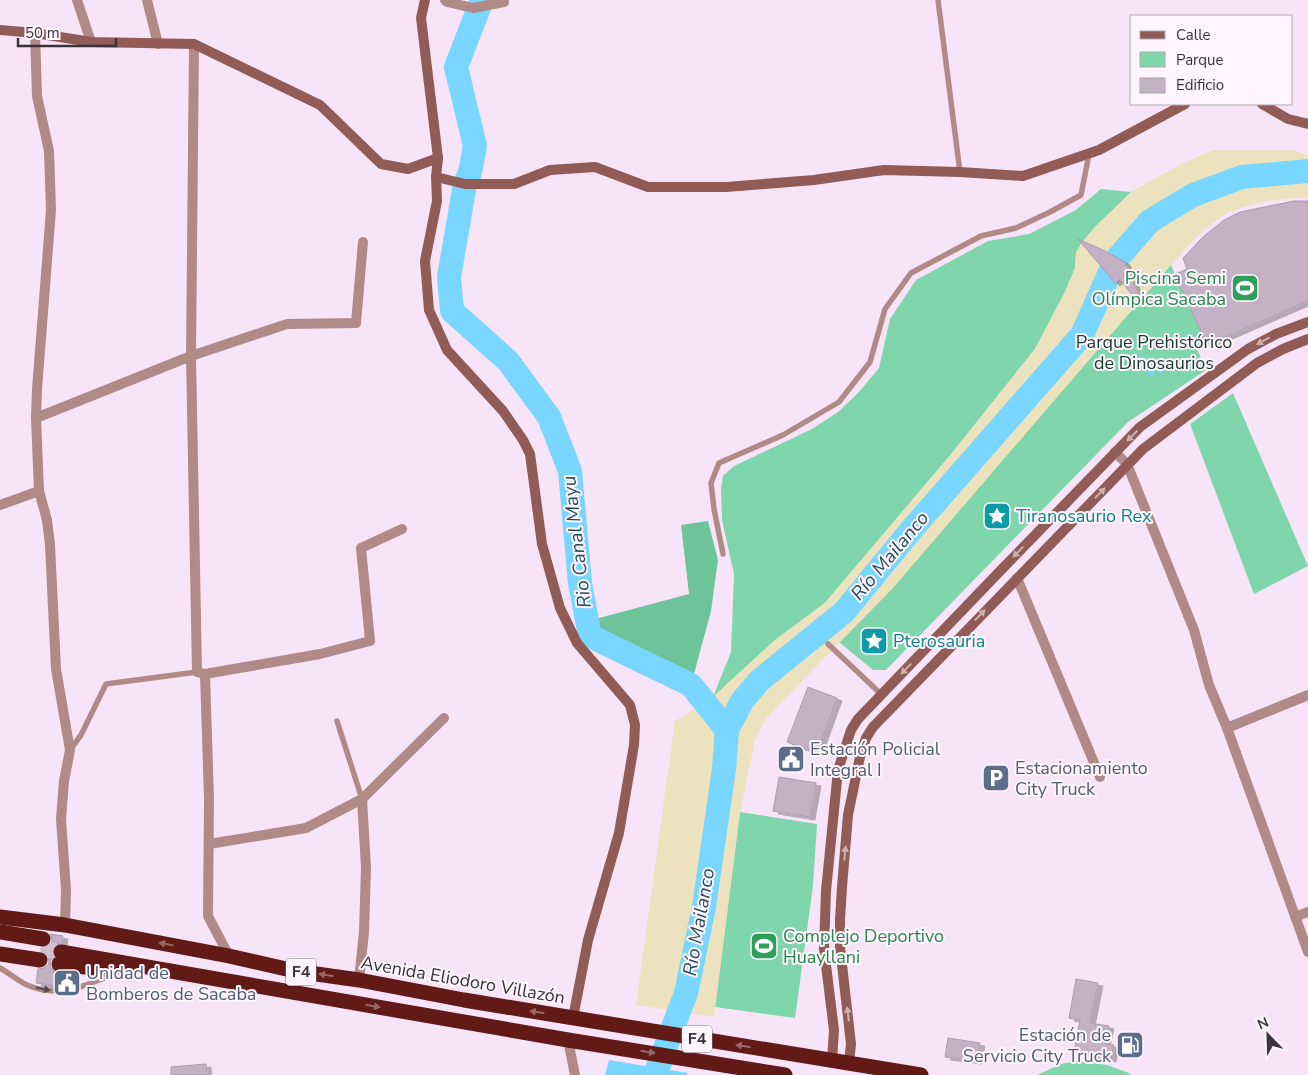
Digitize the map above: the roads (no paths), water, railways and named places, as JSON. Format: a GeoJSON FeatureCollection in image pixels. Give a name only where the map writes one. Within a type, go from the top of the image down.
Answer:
{"type":"FeatureCollection","features":[{"type":"Feature","properties":{"kind":"highway","name":"Avenida Eliodoro Villazón"},"geometry":{"type":"LineString","coordinates":[[0,916],[65,925],[229,956],[295,971],[359,980],[603,1024],[921,1075]]}},
{"type":"Feature","properties":{"kind":"highway"},"geometry":{"type":"LineString","coordinates":[[0,932],[41,949]]}},
{"type":"Feature","properties":{"kind":"highway"},"geometry":{"type":"LineString","coordinates":[[0,942],[41,949]]}},
{"type":"Feature","properties":{"kind":"highway"},"geometry":{"type":"LineString","coordinates":[[0,954],[41,949]]}},
{"type":"Feature","properties":{"kind":"highway","name":"F4"},"geometry":{"type":"LineString","coordinates":[[291,992],[237,988],[120,972],[61,953],[291,992],[568,1040],[785,1075]]}},
{"type":"Feature","properties":{"kind":"street"},"geometry":{"type":"LineString","coordinates":[[77,0],[91,42]]}},
{"type":"Feature","properties":{"kind":"street"},"geometry":{"type":"LineString","coordinates":[[147,0],[158,44]]}},
{"type":"Feature","properties":{"kind":"street"},"geometry":{"type":"LineString","coordinates":[[425,0],[420,18],[438,158],[436,177],[437,201],[425,261],[429,310],[446,350],[503,411],[523,440],[530,454],[542,544],[560,608],[577,643],[630,705],[635,725],[634,745],[619,833],[588,940],[574,1018]]}},
{"type":"Feature","properties":{"kind":"street"},"geometry":{"type":"LineString","coordinates":[[445,0],[446,2],[473,8],[504,2],[504,0]]}},
{"type":"Feature","properties":{"kind":"street"},"geometry":{"type":"LineString","coordinates":[[0,30],[35,33],[91,42],[194,44],[320,105],[381,164],[408,169],[438,158]]}},
{"type":"Feature","properties":{"kind":"street"},"geometry":{"type":"LineString","coordinates":[[35,33],[36,96],[49,151],[51,210],[36,418],[39,491],[47,520],[50,545],[56,669],[70,750],[64,781],[61,819],[66,890],[65,925]]}},
{"type":"Feature","properties":{"kind":"street"},"geometry":{"type":"LineString","coordinates":[[194,44],[191,356],[201,673],[209,799],[208,916],[229,956]]}},
{"type":"Feature","properties":{"kind":"street"},"geometry":{"type":"LineString","coordinates":[[436,177],[465,184],[514,184],[550,170],[596,167],[648,187],[726,186],[814,180],[884,170],[1023,176],[1099,150],[1183,105]]}},
{"type":"Feature","properties":{"kind":"street"},"geometry":{"type":"LineString","coordinates":[[1264,105],[1288,118],[1308,124]]}},
{"type":"Feature","properties":{"kind":"street"},"geometry":{"type":"LineString","coordinates":[[36,418],[191,356],[287,324],[356,323],[363,242]]}},
{"type":"Feature","properties":{"kind":"street"},"geometry":{"type":"LineString","coordinates":[[832,1061],[834,1030],[824,949],[826,891],[836,784],[839,766],[850,730],[858,719],[1140,427],[1248,350],[1276,334],[1308,322]]}},
{"type":"Feature","properties":{"kind":"street"},"geometry":{"type":"LineString","coordinates":[[849,1063],[851,1044],[840,947],[840,920],[848,816],[857,770],[866,738],[873,727],[894,704],[1143,449],[1258,363],[1308,339]]}},
{"type":"Feature","properties":{"kind":"street"},"geometry":{"type":"LineString","coordinates":[[1219,371],[1227,386]]}},
{"type":"Feature","properties":{"kind":"street"},"geometry":{"type":"LineString","coordinates":[[1115,452],[1127,464],[1194,630],[1209,685],[1227,728],[1308,952]]}},
{"type":"Feature","properties":{"kind":"street"},"geometry":{"type":"LineString","coordinates":[[0,505],[39,491]]}},
{"type":"Feature","properties":{"kind":"street"},"geometry":{"type":"LineString","coordinates":[[201,673],[320,654],[370,641],[361,548],[402,529]]}},
{"type":"Feature","properties":{"kind":"street"},"geometry":{"type":"LineString","coordinates":[[1017,578],[1100,776]]}},
{"type":"Feature","properties":{"kind":"street"},"geometry":{"type":"LineString","coordinates":[[882,695],[894,704]]}},
{"type":"Feature","properties":{"kind":"street"},"geometry":{"type":"LineString","coordinates":[[1227,728],[1308,695]]}},
{"type":"Feature","properties":{"kind":"street"},"geometry":{"type":"LineString","coordinates":[[209,844],[306,828],[362,799],[444,718]]}},
{"type":"Feature","properties":{"kind":"street"},"geometry":{"type":"LineString","coordinates":[[839,766],[857,770]]}},
{"type":"Feature","properties":{"kind":"street"},"geometry":{"type":"LineString","coordinates":[[359,980],[364,932],[366,877],[362,799]]}},
{"type":"Feature","properties":{"kind":"street"},"geometry":{"type":"LineString","coordinates":[[1296,917],[1308,912]]}},
{"type":"Feature","properties":{"kind":"street"},"geometry":{"type":"LineString","coordinates":[[568,1040],[574,1075]]}},
{"type":"Feature","properties":{"kind":"lane"},"geometry":{"type":"LineString","coordinates":[[938,0],[960,172]]}},
{"type":"Feature","properties":{"kind":"lane"},"geometry":{"type":"LineString","coordinates":[[723,554],[711,483],[718,463],[783,435],[840,402],[870,362],[885,309],[911,273],[981,236],[1016,228],[1081,195],[1089,154]]}},
{"type":"Feature","properties":{"kind":"lane"},"geometry":{"type":"LineString","coordinates":[[828,644],[882,695]]}},
{"type":"Feature","properties":{"kind":"lane"},"geometry":{"type":"LineString","coordinates":[[70,750],[81,735],[106,684],[201,673]]}},
{"type":"Feature","properties":{"kind":"lane"},"geometry":{"type":"LineString","coordinates":[[337,721],[362,799]]}},
{"type":"Feature","properties":{"kind":"lane"},"geometry":{"type":"LineString","coordinates":[[0,968],[24,984],[37,989],[55,992],[67,991],[120,972]]}},
{"type":"Feature","properties":{"kind":"water"},"geometry":{"type":"Polygon","coordinates":[[[1139,356],[1158,364],[1163,369],[1162,374],[1157,371],[1156,367],[1151,377],[1147,371],[1149,367],[1147,366],[1145,370],[1139,372],[1142,363],[1134,363],[1139,356]]]}},
{"type":"Feature","properties":{"kind":"water"},"geometry":{"type":"Polygon","coordinates":[[[609,1060],[688,1073],[687,1075],[605,1075],[609,1060]]]}},
{"type":"Feature","properties":{"kind":"waterway","name":"Rio Canal Mayu"},"geometry":{"type":"LineString","coordinates":[[482,0],[456,67],[475,146],[470,172],[465,184],[449,277],[452,311],[508,361],[549,417],[570,471],[580,583],[590,636],[691,685],[727,730]]}},
{"type":"Feature","properties":{"kind":"waterway","name":"Río Mailanco"},"geometry":{"type":"LineString","coordinates":[[655,1075],[686,993],[704,907],[724,769],[727,730],[742,701],[759,681],[844,612],[912,529],[1082,335],[1115,261],[1150,221],[1193,195],[1242,177],[1308,171]]}},
{"type":"Feature","properties":{"kind":"tunnel"},"geometry":{"type":"LineString","coordinates":[[41,949],[61,952]]}},
{"type":"Feature","properties":{"kind":"place","name":"Piscina Semi Olímpica Sacaba"},"geometry":{"type":"Point","coordinates":[1245,288]}},
{"type":"Feature","properties":{"kind":"place","name":"Tiranosaurio Rex"},"geometry":{"type":"Point","coordinates":[997,516]}},
{"type":"Feature","properties":{"kind":"place","name":"Pterosauria"},"geometry":{"type":"Point","coordinates":[874,641]}},
{"type":"Feature","properties":{"kind":"place","name":"Estación Policial Integral I"},"geometry":{"type":"Point","coordinates":[791,759]}},
{"type":"Feature","properties":{"kind":"place","name":"Estacionamiento City Truck"},"geometry":{"type":"Point","coordinates":[996,778]}},
{"type":"Feature","properties":{"kind":"place","name":"Complejo Deportivo Huayllani"},"geometry":{"type":"Point","coordinates":[764,946]}},
{"type":"Feature","properties":{"kind":"place","name":"Unidad de Bomberos de Sacaba"},"geometry":{"type":"Point","coordinates":[67,983]}},
{"type":"Feature","properties":{"kind":"place","name":"Estación de Servicio City Truck"},"geometry":{"type":"Point","coordinates":[1130,1045]}},
{"type":"Feature","properties":{"kind":"park label","name":"Parque Prehistórico de Dinosaurios"},"geometry":{"type":"Point","coordinates":[1154,352]}}]}
